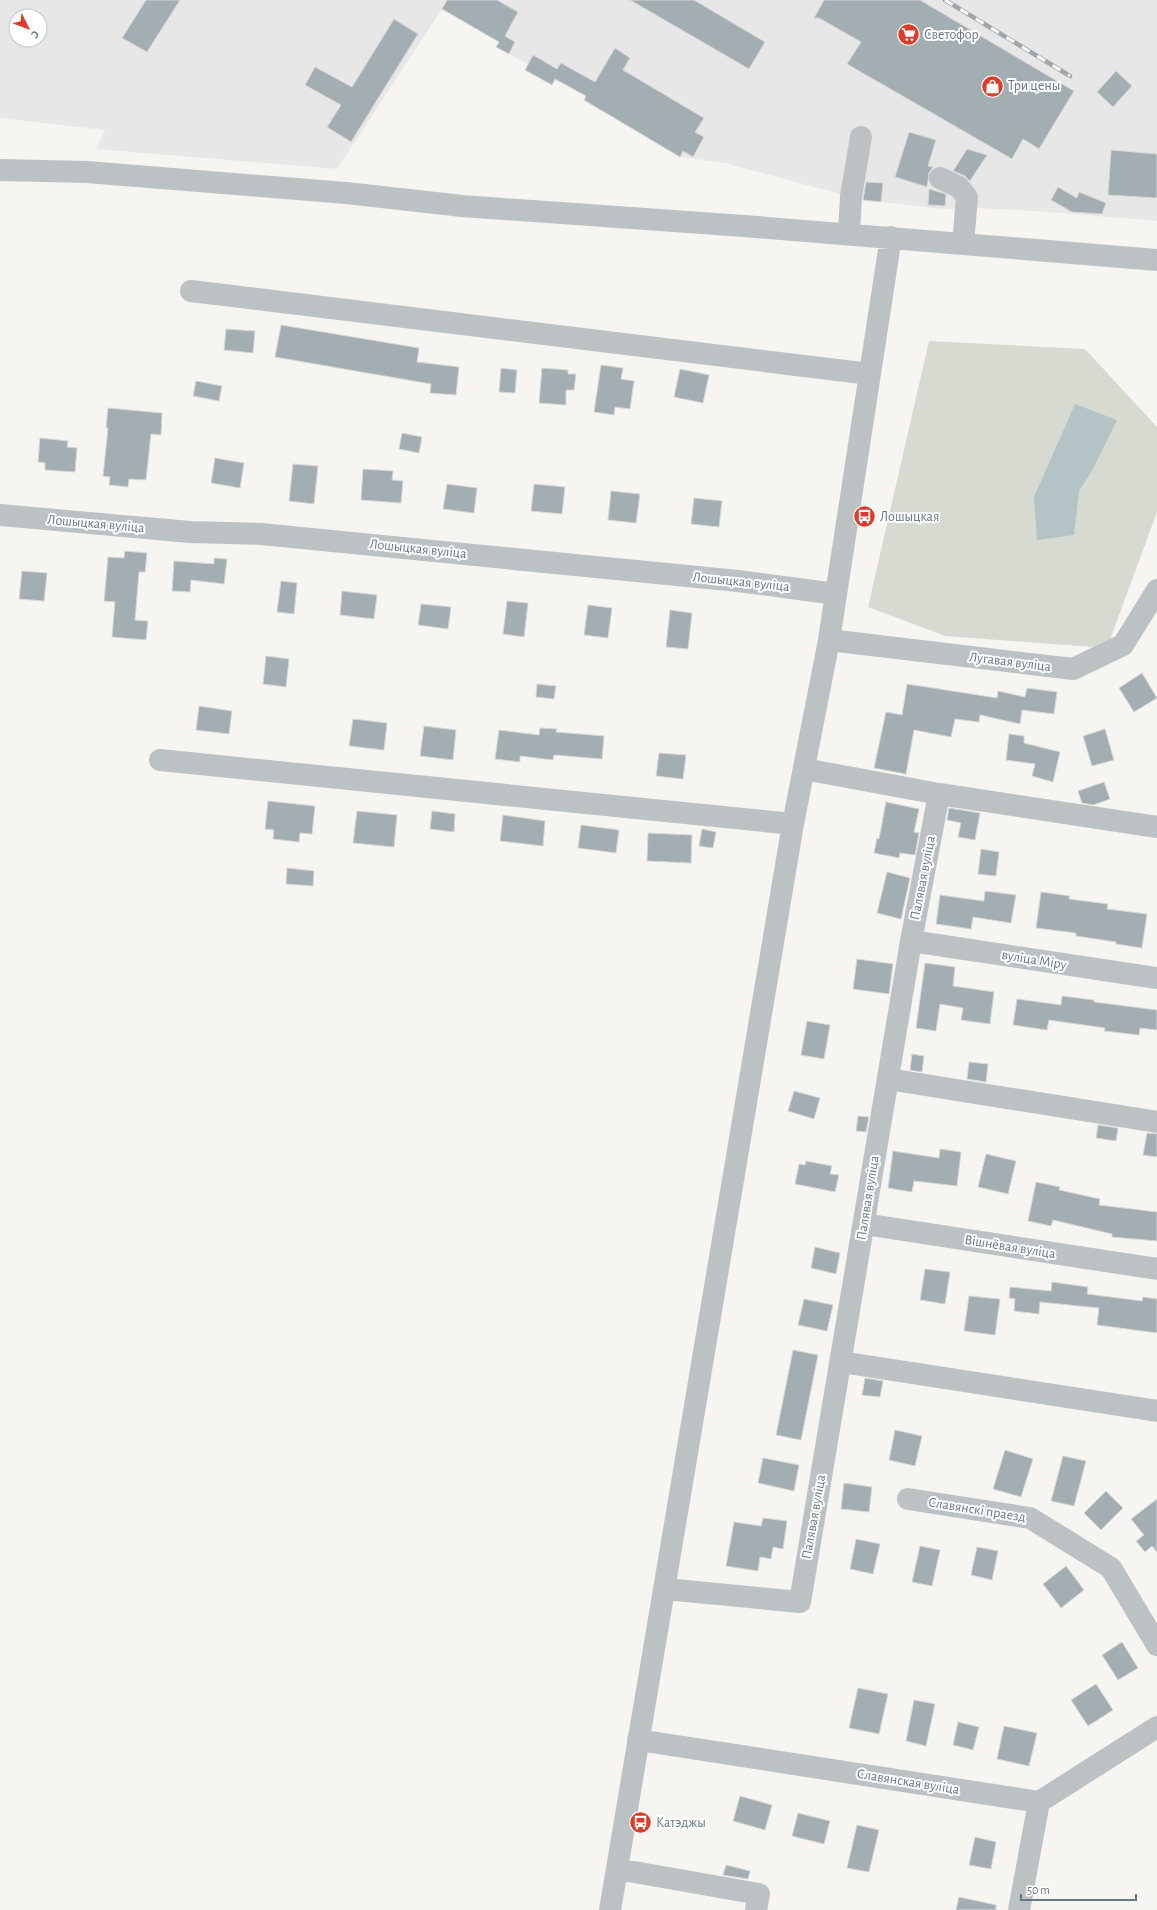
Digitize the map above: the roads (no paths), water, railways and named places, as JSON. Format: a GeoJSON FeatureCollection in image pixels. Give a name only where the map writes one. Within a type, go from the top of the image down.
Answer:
{"type":"FeatureCollection","features":[{"type":"Feature","properties":{"kind":"street"},"geometry":{"type":"LineString","coordinates":[[849,234],[851,196],[861,137]]}},
{"type":"Feature","properties":{"kind":"street"},"geometry":{"type":"LineString","coordinates":[[0,170],[87,172],[346,193],[462,206],[849,234],[1157,260]]}},
{"type":"Feature","properties":{"kind":"street"},"geometry":{"type":"LineString","coordinates":[[940,178],[959,187],[967,197],[963,244]]}},
{"type":"Feature","properties":{"kind":"street"},"geometry":{"type":"LineString","coordinates":[[610,1910],[793,824],[829,640],[890,238]]}},
{"type":"Feature","properties":{"kind":"street"},"geometry":{"type":"LineString","coordinates":[[191,291],[870,374]]}},
{"type":"Feature","properties":{"kind":"street","name":"Лошыцкая вуліца"},"geometry":{"type":"LineString","coordinates":[[0,515],[190,532],[261,534],[738,581],[836,594]]}},
{"type":"Feature","properties":{"kind":"street","name":"Лугавая вуліца"},"geometry":{"type":"LineString","coordinates":[[829,640],[1072,669],[1124,645],[1157,590]]}},
{"type":"Feature","properties":{"kind":"street"},"geometry":{"type":"LineString","coordinates":[[160,760],[793,824]]}},
{"type":"Feature","properties":{"kind":"street"},"geometry":{"type":"LineString","coordinates":[[804,769],[939,794],[1154,820]]}},
{"type":"Feature","properties":{"kind":"street","name":"Палявая вуліца"},"geometry":{"type":"LineString","coordinates":[[665,1589],[800,1602],[911,941],[939,794]]}},
{"type":"Feature","properties":{"kind":"street","name":"вуліца Міру"},"geometry":{"type":"LineString","coordinates":[[911,941],[1157,978]]}},
{"type":"Feature","properties":{"kind":"street"},"geometry":{"type":"LineString","coordinates":[[888,1079],[1157,1122]]}},
{"type":"Feature","properties":{"kind":"street","name":"Вішнёвая вуліца"},"geometry":{"type":"LineString","coordinates":[[864,1224],[1157,1269]]}},
{"type":"Feature","properties":{"kind":"street"},"geometry":{"type":"LineString","coordinates":[[841,1362],[1157,1411]]}},
{"type":"Feature","properties":{"kind":"street","name":"Славянскі праезд"},"geometry":{"type":"LineString","coordinates":[[908,1499],[1030,1518],[1111,1568],[1157,1645]]}},
{"type":"Feature","properties":{"kind":"street"},"geometry":{"type":"LineString","coordinates":[[1018,1910],[1039,1802],[1157,1727]]}},
{"type":"Feature","properties":{"kind":"street","name":"Славянская вуліца"},"geometry":{"type":"LineString","coordinates":[[638,1740],[1039,1802]]}},
{"type":"Feature","properties":{"kind":"street"},"geometry":{"type":"LineString","coordinates":[[617,1869],[758,1902]]}},
{"type":"Feature","properties":{"kind":"railway"},"geometry":{"type":"LineString","coordinates":[[945,0],[1070,76]]}},
{"type":"Feature","properties":{"kind":"place","name":"Светофор"},"geometry":{"type":"Point","coordinates":[909,35]}},
{"type":"Feature","properties":{"kind":"place","name":"Три цены"},"geometry":{"type":"Point","coordinates":[992,86]}},
{"type":"Feature","properties":{"kind":"place","name":"Лошыцкая"},"geometry":{"type":"Point","coordinates":[865,517]}},
{"type":"Feature","properties":{"kind":"place","name":"Катэджы"},"geometry":{"type":"Point","coordinates":[641,1823]}}]}
